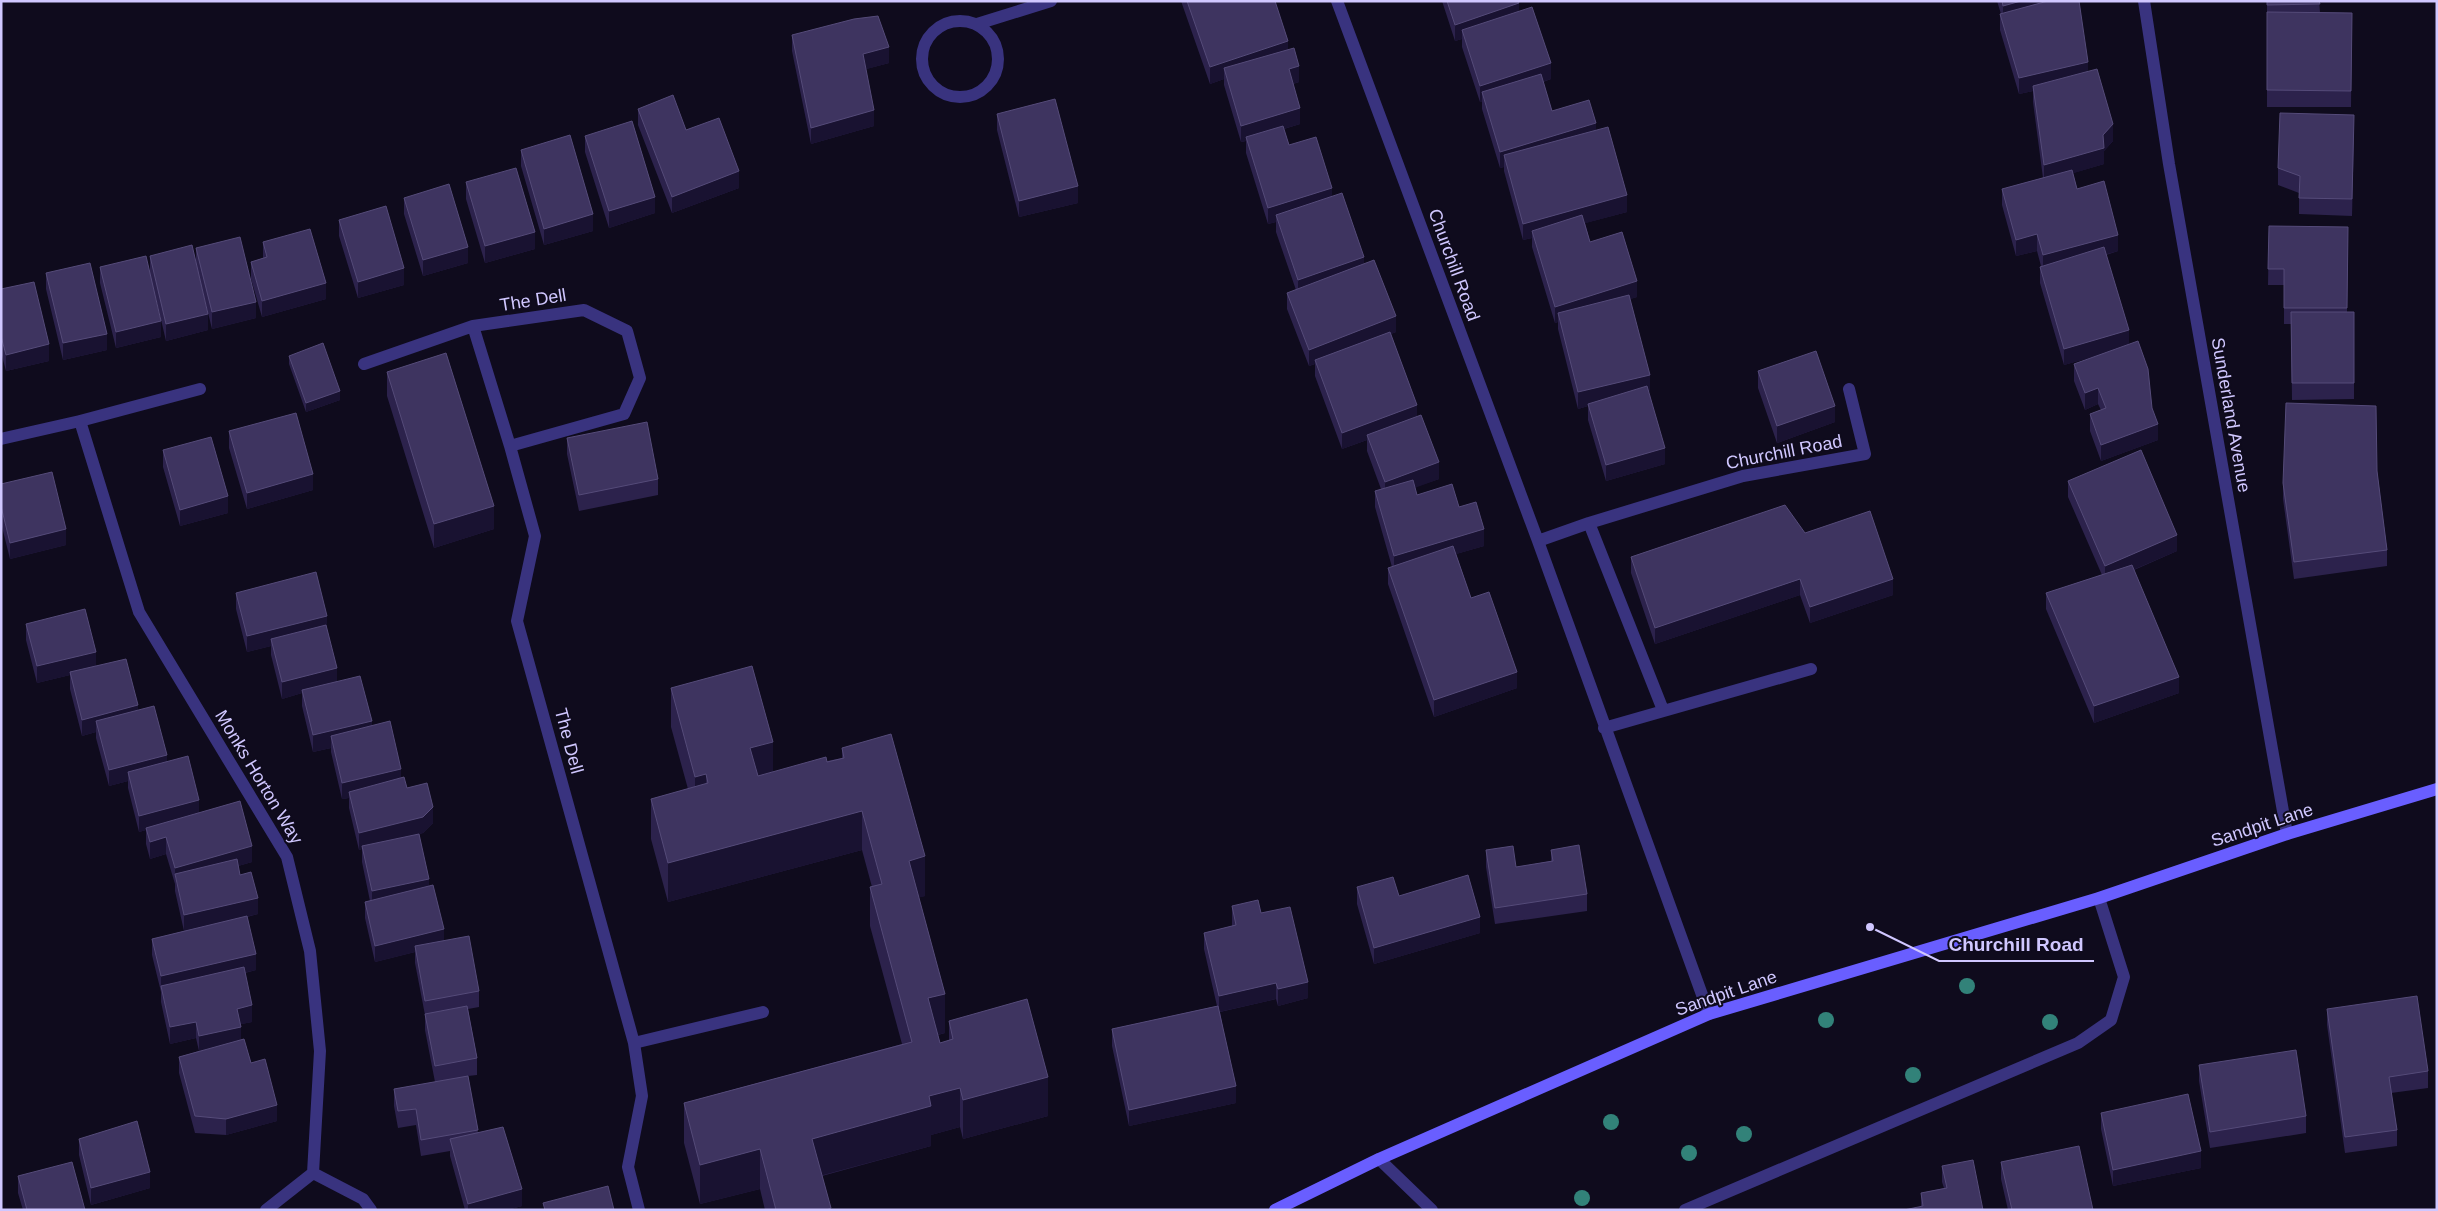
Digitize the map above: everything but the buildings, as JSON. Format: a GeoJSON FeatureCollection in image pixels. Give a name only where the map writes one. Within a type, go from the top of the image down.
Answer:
{"type":"FeatureCollection","features":[{"type":"Feature","properties":{"kind":"street"},"geometry":{"type":"LineString","coordinates":[[977,24],[988,32],[996,43],[999,56],[995,75],[982,91],[970,97],[956,97],[944,94],[926,78],[922,66],[922,54],[925,43],[932,32],[942,25],[966,20],[977,24],[1051,1]]}},
{"type":"Feature","properties":{"kind":"street","name":"Churchill Road"},"geometry":{"type":"LineString","coordinates":[[1337,1],[1538,541],[1604,728],[1709,1014]]}},
{"type":"Feature","properties":{"kind":"street","name":"Sunderland Avenue"},"geometry":{"type":"LineString","coordinates":[[2144,1],[2171,173],[2287,834]]}},
{"type":"Feature","properties":{"kind":"street","name":"The Dell"},"geometry":{"type":"LineString","coordinates":[[364,364],[473,326],[584,310],[627,331],[640,378],[624,414],[510,446]]}},
{"type":"Feature","properties":{"kind":"street","name":"The Dell"},"geometry":{"type":"LineString","coordinates":[[473,326],[510,446],[535,536],[517,621],[634,1043],[642,1096],[628,1167],[639,1210]]}},
{"type":"Feature","properties":{"kind":"street"},"geometry":{"type":"LineString","coordinates":[[1,438],[80,421],[200,388]]}},
{"type":"Feature","properties":{"kind":"street","name":"Churchill Road"},"geometry":{"type":"LineString","coordinates":[[1538,541],[1589,523],[1743,476],[1865,454],[1849,388]]}},
{"type":"Feature","properties":{"kind":"street","name":"Monks Horton Way"},"geometry":{"type":"LineString","coordinates":[[80,421],[140,612],[287,857],[310,950],[320,1051],[313,1173]]}},
{"type":"Feature","properties":{"kind":"street"},"geometry":{"type":"LineString","coordinates":[[1589,523],[1663,710]]}},
{"type":"Feature","properties":{"kind":"street"},"geometry":{"type":"LineString","coordinates":[[1604,728],[1811,669]]}},
{"type":"Feature","properties":{"kind":"street","name":"Sandpit Lane"},"geometry":{"type":"LineString","coordinates":[[1275,1210],[1379,1159],[1709,1014],[2099,898],[2287,834],[2437,789]]}},
{"type":"Feature","properties":{"kind":"street"},"geometry":{"type":"LineString","coordinates":[[1685,1210],[2078,1043],[2111,1020],[2124,977],[2099,898]]}},
{"type":"Feature","properties":{"kind":"street"},"geometry":{"type":"LineString","coordinates":[[634,1043],[763,1012]]}},
{"type":"Feature","properties":{"kind":"street"},"geometry":{"type":"LineString","coordinates":[[1379,1159],[1432,1210]]}},
{"type":"Feature","properties":{"kind":"street"},"geometry":{"type":"LineString","coordinates":[[266,1210],[313,1173],[364,1199],[371,1210]]}},
{"type":"Feature","properties":{"kind":"place","name":"Churchill Road"},"geometry":{"type":"Point","coordinates":[1870,927]}}]}
